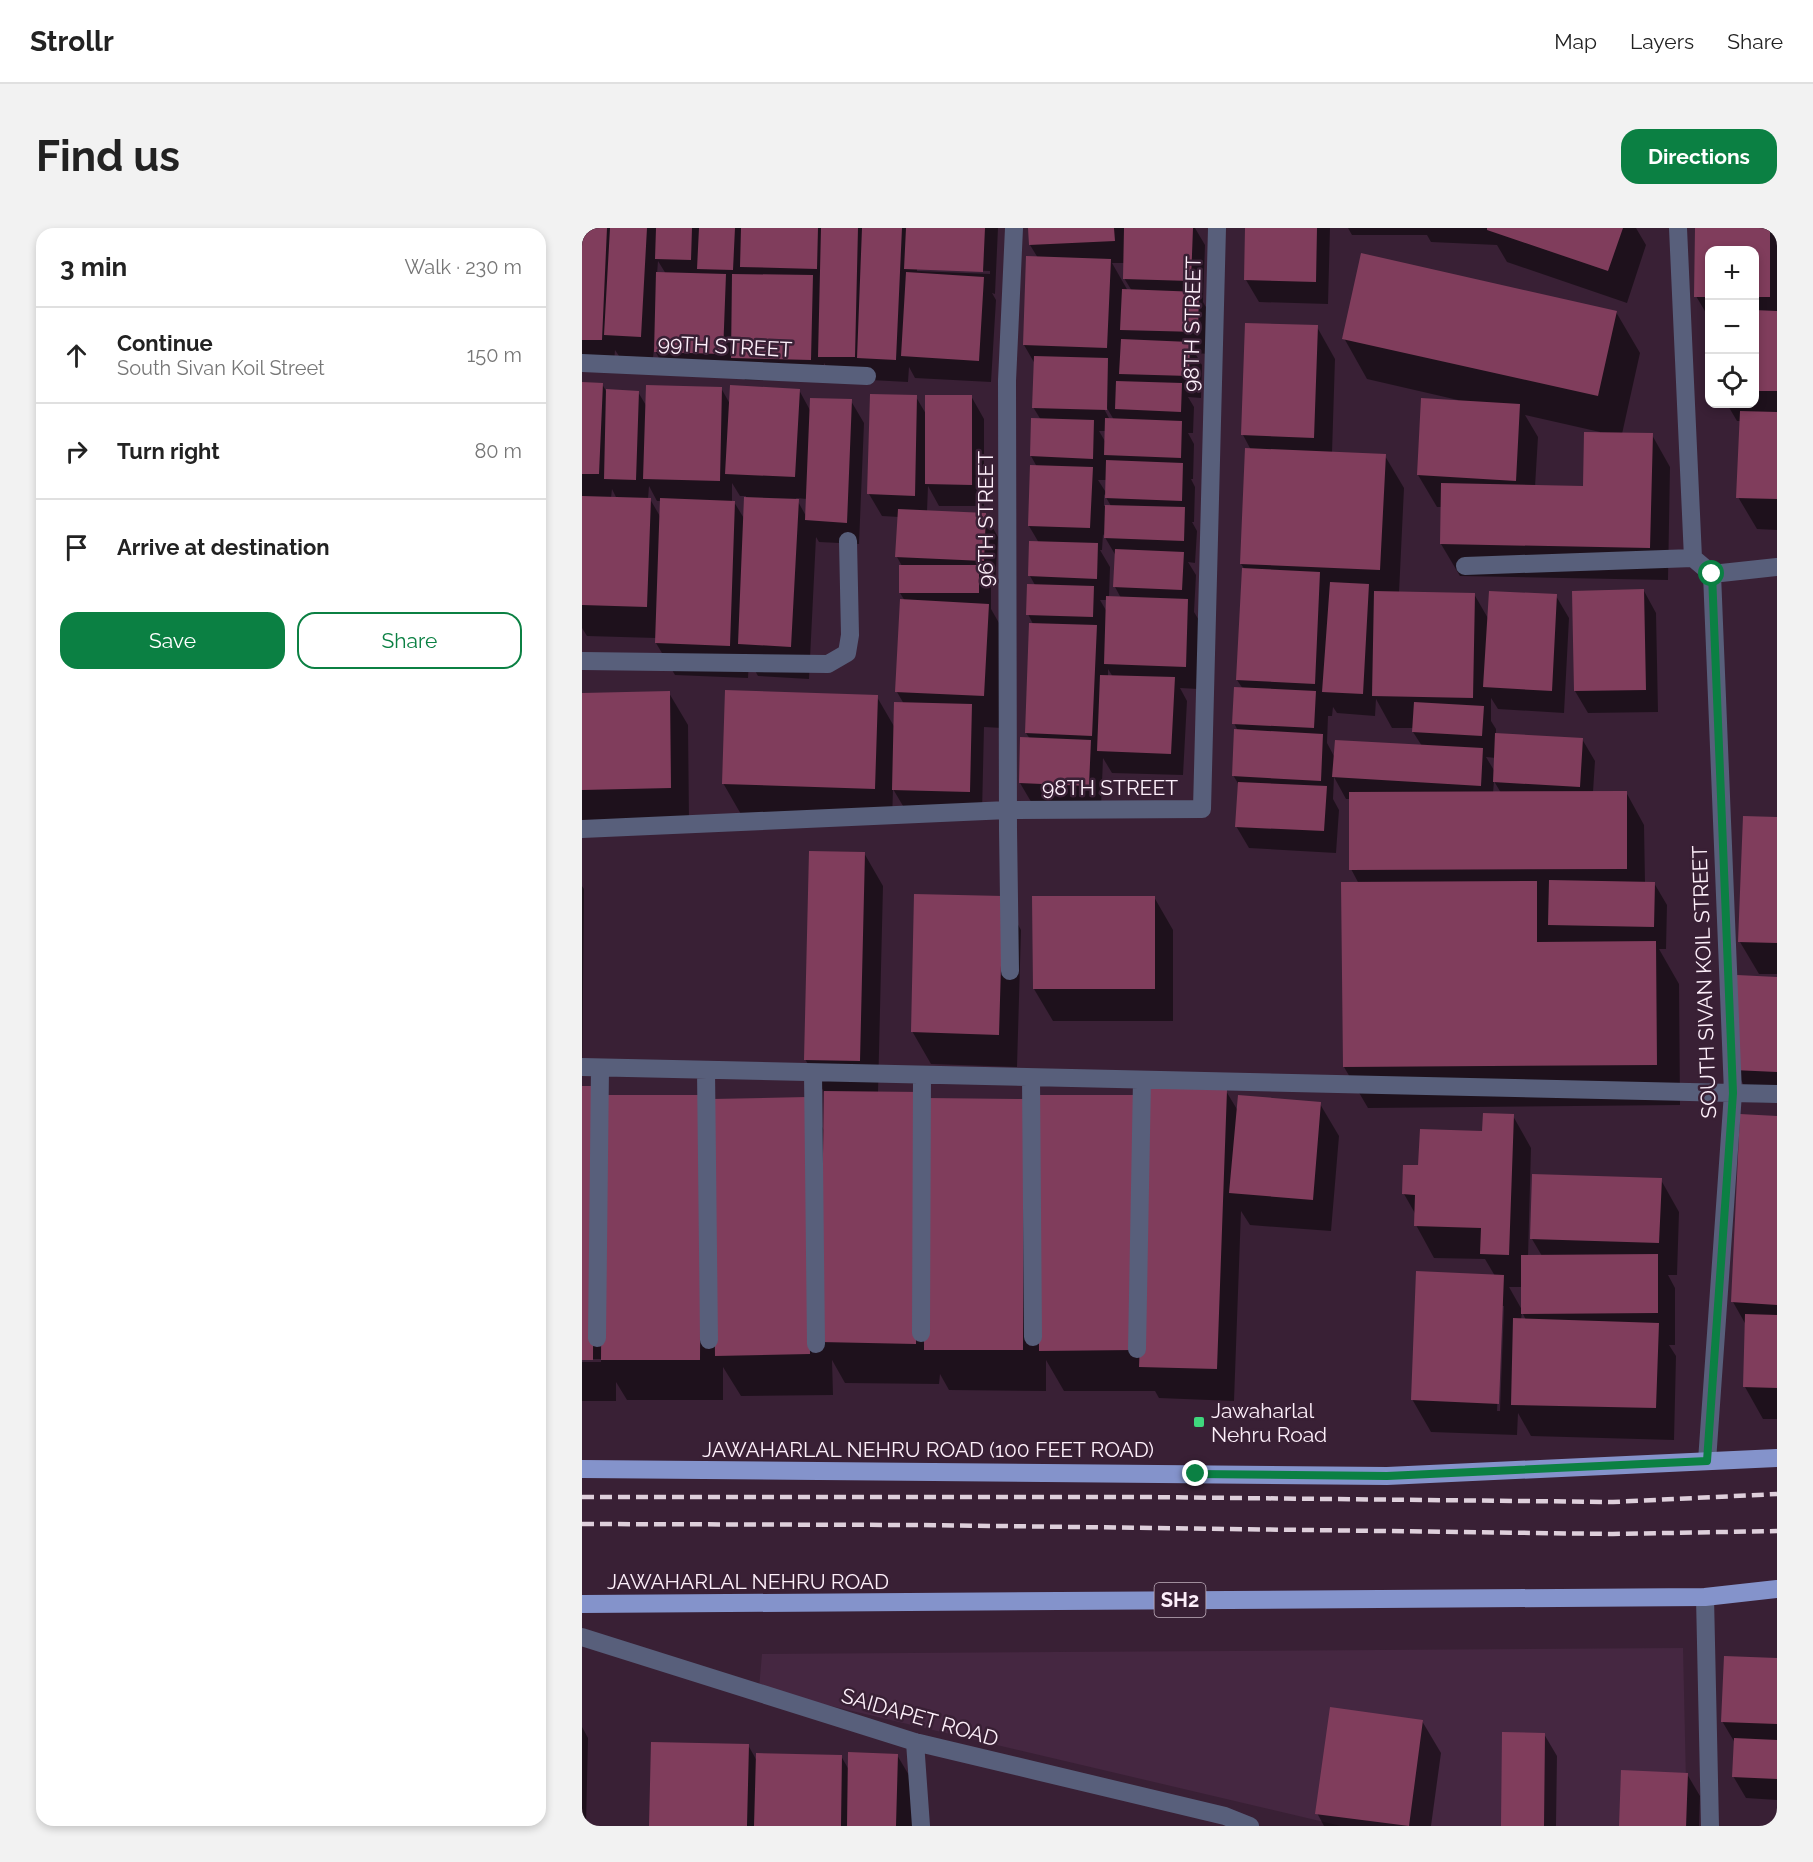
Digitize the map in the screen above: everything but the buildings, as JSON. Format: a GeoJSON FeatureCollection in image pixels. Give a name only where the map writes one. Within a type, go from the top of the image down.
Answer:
{"type":"FeatureCollection","features":[{"type":"Feature","properties":{"kind":"main road","name":"JAWAHARLAL NEHRU ROAD (100 FEET ROAD)"},"geometry":{"type":"LineString","coordinates":[[582,1469],[1387,1476],[1777,1458]]}},
{"type":"Feature","properties":{"kind":"main road","name":"JAWAHARLAL NEHRU ROAD"},"geometry":{"type":"LineString","coordinates":[[582,1604],[1705,1597],[1777,1589]]}},
{"type":"Feature","properties":{"kind":"street","name":"96TH STREET"},"geometry":{"type":"LineString","coordinates":[[1010,971],[1007,381],[1014,228]]}},
{"type":"Feature","properties":{"kind":"street","name":"98TH STREET"},"geometry":{"type":"LineString","coordinates":[[582,829],[1008,810],[1202,809],[1217,228]]}},
{"type":"Feature","properties":{"kind":"street"},"geometry":{"type":"LineString","coordinates":[[1678,228],[1693,558]]}},
{"type":"Feature","properties":{"kind":"street","name":"99TH STREET"},"geometry":{"type":"LineString","coordinates":[[582,363],[867,376]]}},
{"type":"Feature","properties":{"kind":"street"},"geometry":{"type":"LineString","coordinates":[[582,661],[828,664],[847,653],[850,635],[848,540]]}},
{"type":"Feature","properties":{"kind":"street"},"geometry":{"type":"LineString","coordinates":[[1465,566],[1693,558],[1712,574],[1777,567]]}},
{"type":"Feature","properties":{"kind":"street","name":"SOUTH SIVAN KOIL STREET"},"geometry":{"type":"LineString","coordinates":[[1707,1461],[1733,1093],[1712,574]]}},
{"type":"Feature","properties":{"kind":"street"},"geometry":{"type":"LineString","coordinates":[[597,1338],[591,1068],[1777,1094]]}},
{"type":"Feature","properties":{"kind":"street"},"geometry":{"type":"LineString","coordinates":[[706,1070],[709,1340]]}},
{"type":"Feature","properties":{"kind":"street"},"geometry":{"type":"LineString","coordinates":[[813,1073],[816,1344]]}},
{"type":"Feature","properties":{"kind":"street"},"geometry":{"type":"LineString","coordinates":[[921,1333],[922,1075]]}},
{"type":"Feature","properties":{"kind":"street"},"geometry":{"type":"LineString","coordinates":[[1031,1078],[1033,1337]]}},
{"type":"Feature","properties":{"kind":"street"},"geometry":{"type":"LineString","coordinates":[[1137,1349],[1143,1080]]}},
{"type":"Feature","properties":{"kind":"street"},"geometry":{"type":"LineString","coordinates":[[1705,1597],[1710,1826]]}},
{"type":"Feature","properties":{"kind":"street","name":"SAIDAPET ROAD"},"geometry":{"type":"LineString","coordinates":[[582,1637],[915,1742],[1225,1816],[1250,1826]]}},
{"type":"Feature","properties":{"kind":"street"},"geometry":{"type":"LineString","coordinates":[[915,1742],[921,1826]]}},
{"type":"Feature","properties":{"kind":"shaded area"},"geometry":{"type":"Polygon","coordinates":[[[1683,1648],[1687,1826],[1341,1826],[759,1689],[762,1654],[1683,1648]]]}},
{"type":"Feature","properties":{"kind":"railway"},"geometry":{"type":"LineString","coordinates":[[582,1497],[1142,1497],[1613,1502],[1777,1494]]}},
{"type":"Feature","properties":{"kind":"railway"},"geometry":{"type":"LineString","coordinates":[[582,1524],[922,1525],[1613,1534],[1777,1531]]}},
{"type":"Feature","properties":{"kind":"place","name":"Jawaharlal Nehru Road"},"geometry":{"type":"Point","coordinates":[1199,1422]}},
{"type":"Feature","properties":{"kind":"route"},"geometry":{"type":"LineString","coordinates":[[1196,1474],[1387,1476],[1707,1461],[1733,1093],[1712,574]]}}]}
